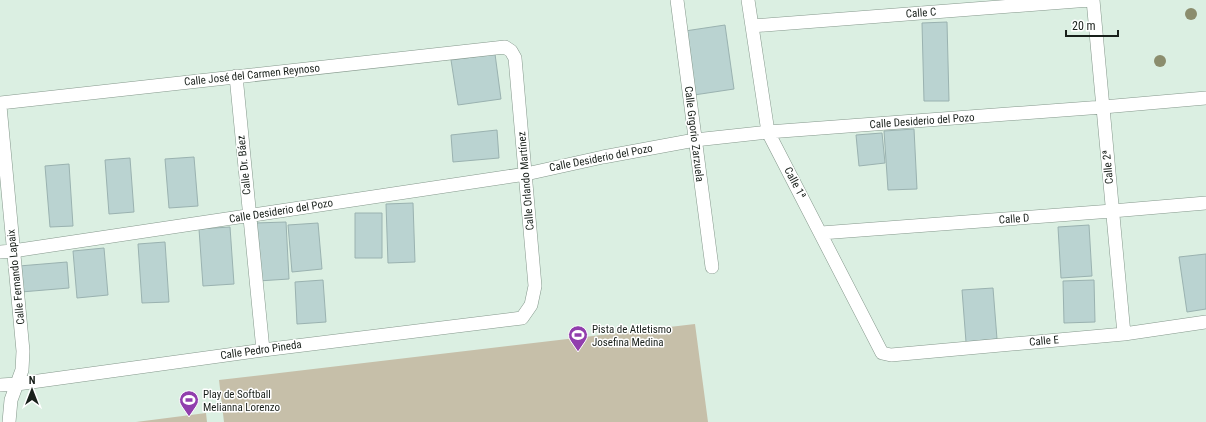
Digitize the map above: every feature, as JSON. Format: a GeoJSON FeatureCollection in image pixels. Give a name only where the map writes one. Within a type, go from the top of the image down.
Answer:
{"type":"FeatureCollection","features":[{"type":"Feature","properties":{"kind":"street","name":"Calle Grgorio Zarzuela"},"geometry":{"type":"LineString","coordinates":[[676,0],[712,267]]}},
{"type":"Feature","properties":{"kind":"street","name":"Calle 1ª"},"geometry":{"type":"LineString","coordinates":[[748,0],[768,132],[882,353]]}},
{"type":"Feature","properties":{"kind":"street","name":"Calle C"},"geometry":{"type":"LineString","coordinates":[[752,26],[1092,0]]}},
{"type":"Feature","properties":{"kind":"street","name":"Calle 2ª"},"geometry":{"type":"LineString","coordinates":[[1092,0],[1124,334]]}},
{"type":"Feature","properties":{"kind":"street","name":"Calle José del Carmen Reynoso"},"geometry":{"type":"LineString","coordinates":[[0,105],[236,76],[505,47]]}},
{"type":"Feature","properties":{"kind":"street","name":"Calle Orlando Martínez"},"geometry":{"type":"LineString","coordinates":[[505,47],[511,51],[516,58],[535,286],[531,305],[522,318]]}},
{"type":"Feature","properties":{"kind":"street","name":"Calle Dr. Báez"},"geometry":{"type":"LineString","coordinates":[[236,76],[263,350]]}},
{"type":"Feature","properties":{"kind":"street","name":"Calle Desiderio del Pozo"},"geometry":{"type":"LineString","coordinates":[[6,252],[526,174],[603,156],[695,140],[768,132],[1103,108],[1206,98]]}},
{"type":"Feature","properties":{"kind":"street","name":"Calle Fernando Lapaix"},"geometry":{"type":"LineString","coordinates":[[0,105],[6,252],[23,351],[22,370],[11,400],[9,422]]}},
{"type":"Feature","properties":{"kind":"street","name":"Calle D"},"geometry":{"type":"LineString","coordinates":[[821,233],[1206,203]]}},
{"type":"Feature","properties":{"kind":"street","name":"Calle Pedro Pineda"},"geometry":{"type":"LineString","coordinates":[[0,385],[17,384],[263,350],[522,318]]}},
{"type":"Feature","properties":{"kind":"street","name":"Calle E"},"geometry":{"type":"LineString","coordinates":[[882,353],[891,355],[1124,334],[1206,322]]}},
{"type":"Feature","properties":{"kind":"shaded area","name":"Pista de Atletismo Josefina Medina"},"geometry":{"type":"Polygon","coordinates":[[[695,324],[708,422],[224,422],[219,380],[695,324]]]}},
{"type":"Feature","properties":{"kind":"shaded area","name":"Play de Softball Melianna Lorenzo"},"geometry":{"type":"Polygon","coordinates":[[[206,413],[207,422],[136,422],[206,413]]]}},
{"type":"Feature","properties":{"kind":"building"},"geometry":{"type":"Polygon","coordinates":[[[947,22],[949,101],[924,101],[922,23],[947,22]]]}},
{"type":"Feature","properties":{"kind":"building"},"geometry":{"type":"Polygon","coordinates":[[[725,25],[734,89],[694,95],[685,31],[725,25]]]}},
{"type":"Feature","properties":{"kind":"building"},"geometry":{"type":"Polygon","coordinates":[[[495,54],[501,99],[458,105],[451,60],[495,54]]]}},
{"type":"Feature","properties":{"kind":"building"},"geometry":{"type":"Polygon","coordinates":[[[914,129],[917,189],[888,190],[884,131],[914,129]]]}},
{"type":"Feature","properties":{"kind":"building"},"geometry":{"type":"Polygon","coordinates":[[[497,130],[499,158],[453,162],[451,135],[497,130]]]}},
{"type":"Feature","properties":{"kind":"building"},"geometry":{"type":"Polygon","coordinates":[[[882,133],[885,163],[859,166],[856,135],[882,133]]]}},
{"type":"Feature","properties":{"kind":"building"},"geometry":{"type":"Polygon","coordinates":[[[194,157],[198,206],[169,208],[165,159],[194,157]]]}},
{"type":"Feature","properties":{"kind":"building"},"geometry":{"type":"Polygon","coordinates":[[[130,158],[134,212],[109,214],[105,160],[130,158]]]}},
{"type":"Feature","properties":{"kind":"building"},"geometry":{"type":"Polygon","coordinates":[[[69,164],[73,226],[50,227],[45,166],[69,164]]]}},
{"type":"Feature","properties":{"kind":"building"},"geometry":{"type":"Polygon","coordinates":[[[413,203],[415,262],[388,263],[386,204],[413,203]]]}},
{"type":"Feature","properties":{"kind":"building"},"geometry":{"type":"Polygon","coordinates":[[[355,213],[382,213],[382,258],[355,258],[355,213]]]}},
{"type":"Feature","properties":{"kind":"building"},"geometry":{"type":"Polygon","coordinates":[[[286,222],[289,279],[258,281],[255,223],[286,222]]]}},
{"type":"Feature","properties":{"kind":"building"},"geometry":{"type":"Polygon","coordinates":[[[318,223],[322,269],[292,272],[288,225],[318,223]]]}},
{"type":"Feature","properties":{"kind":"building"},"geometry":{"type":"Polygon","coordinates":[[[1089,225],[1092,276],[1061,278],[1058,227],[1089,225]]]}},
{"type":"Feature","properties":{"kind":"building"},"geometry":{"type":"Polygon","coordinates":[[[230,227],[234,284],[203,286],[199,229],[230,227]]]}},
{"type":"Feature","properties":{"kind":"building"},"geometry":{"type":"Polygon","coordinates":[[[165,242],[169,302],[142,303],[138,244],[165,242]]]}},
{"type":"Feature","properties":{"kind":"building"},"geometry":{"type":"Polygon","coordinates":[[[104,248],[108,295],[77,298],[73,251],[104,248]]]}},
{"type":"Feature","properties":{"kind":"building"},"geometry":{"type":"Polygon","coordinates":[[[1206,254],[1206,309],[1187,312],[1179,257],[1206,254]]]}},
{"type":"Feature","properties":{"kind":"building"},"geometry":{"type":"Polygon","coordinates":[[[67,262],[69,288],[21,292],[19,266],[67,262]]]}},
{"type":"Feature","properties":{"kind":"building"},"geometry":{"type":"Polygon","coordinates":[[[323,280],[326,322],[297,324],[295,282],[323,280]]]}},
{"type":"Feature","properties":{"kind":"building"},"geometry":{"type":"Polygon","coordinates":[[[1094,280],[1095,322],[1064,323],[1063,281],[1094,280]]]}},
{"type":"Feature","properties":{"kind":"building"},"geometry":{"type":"Polygon","coordinates":[[[993,288],[997,339],[966,342],[962,290],[993,288]]]}},
{"type":"Feature","properties":{"kind":"place","name":"Pista de Atletismo Josefina Medina"},"geometry":{"type":"Point","coordinates":[578,352]}},
{"type":"Feature","properties":{"kind":"place","name":"Play de Softball Melianna Lorenzo"},"geometry":{"type":"Point","coordinates":[189,417]}}]}
